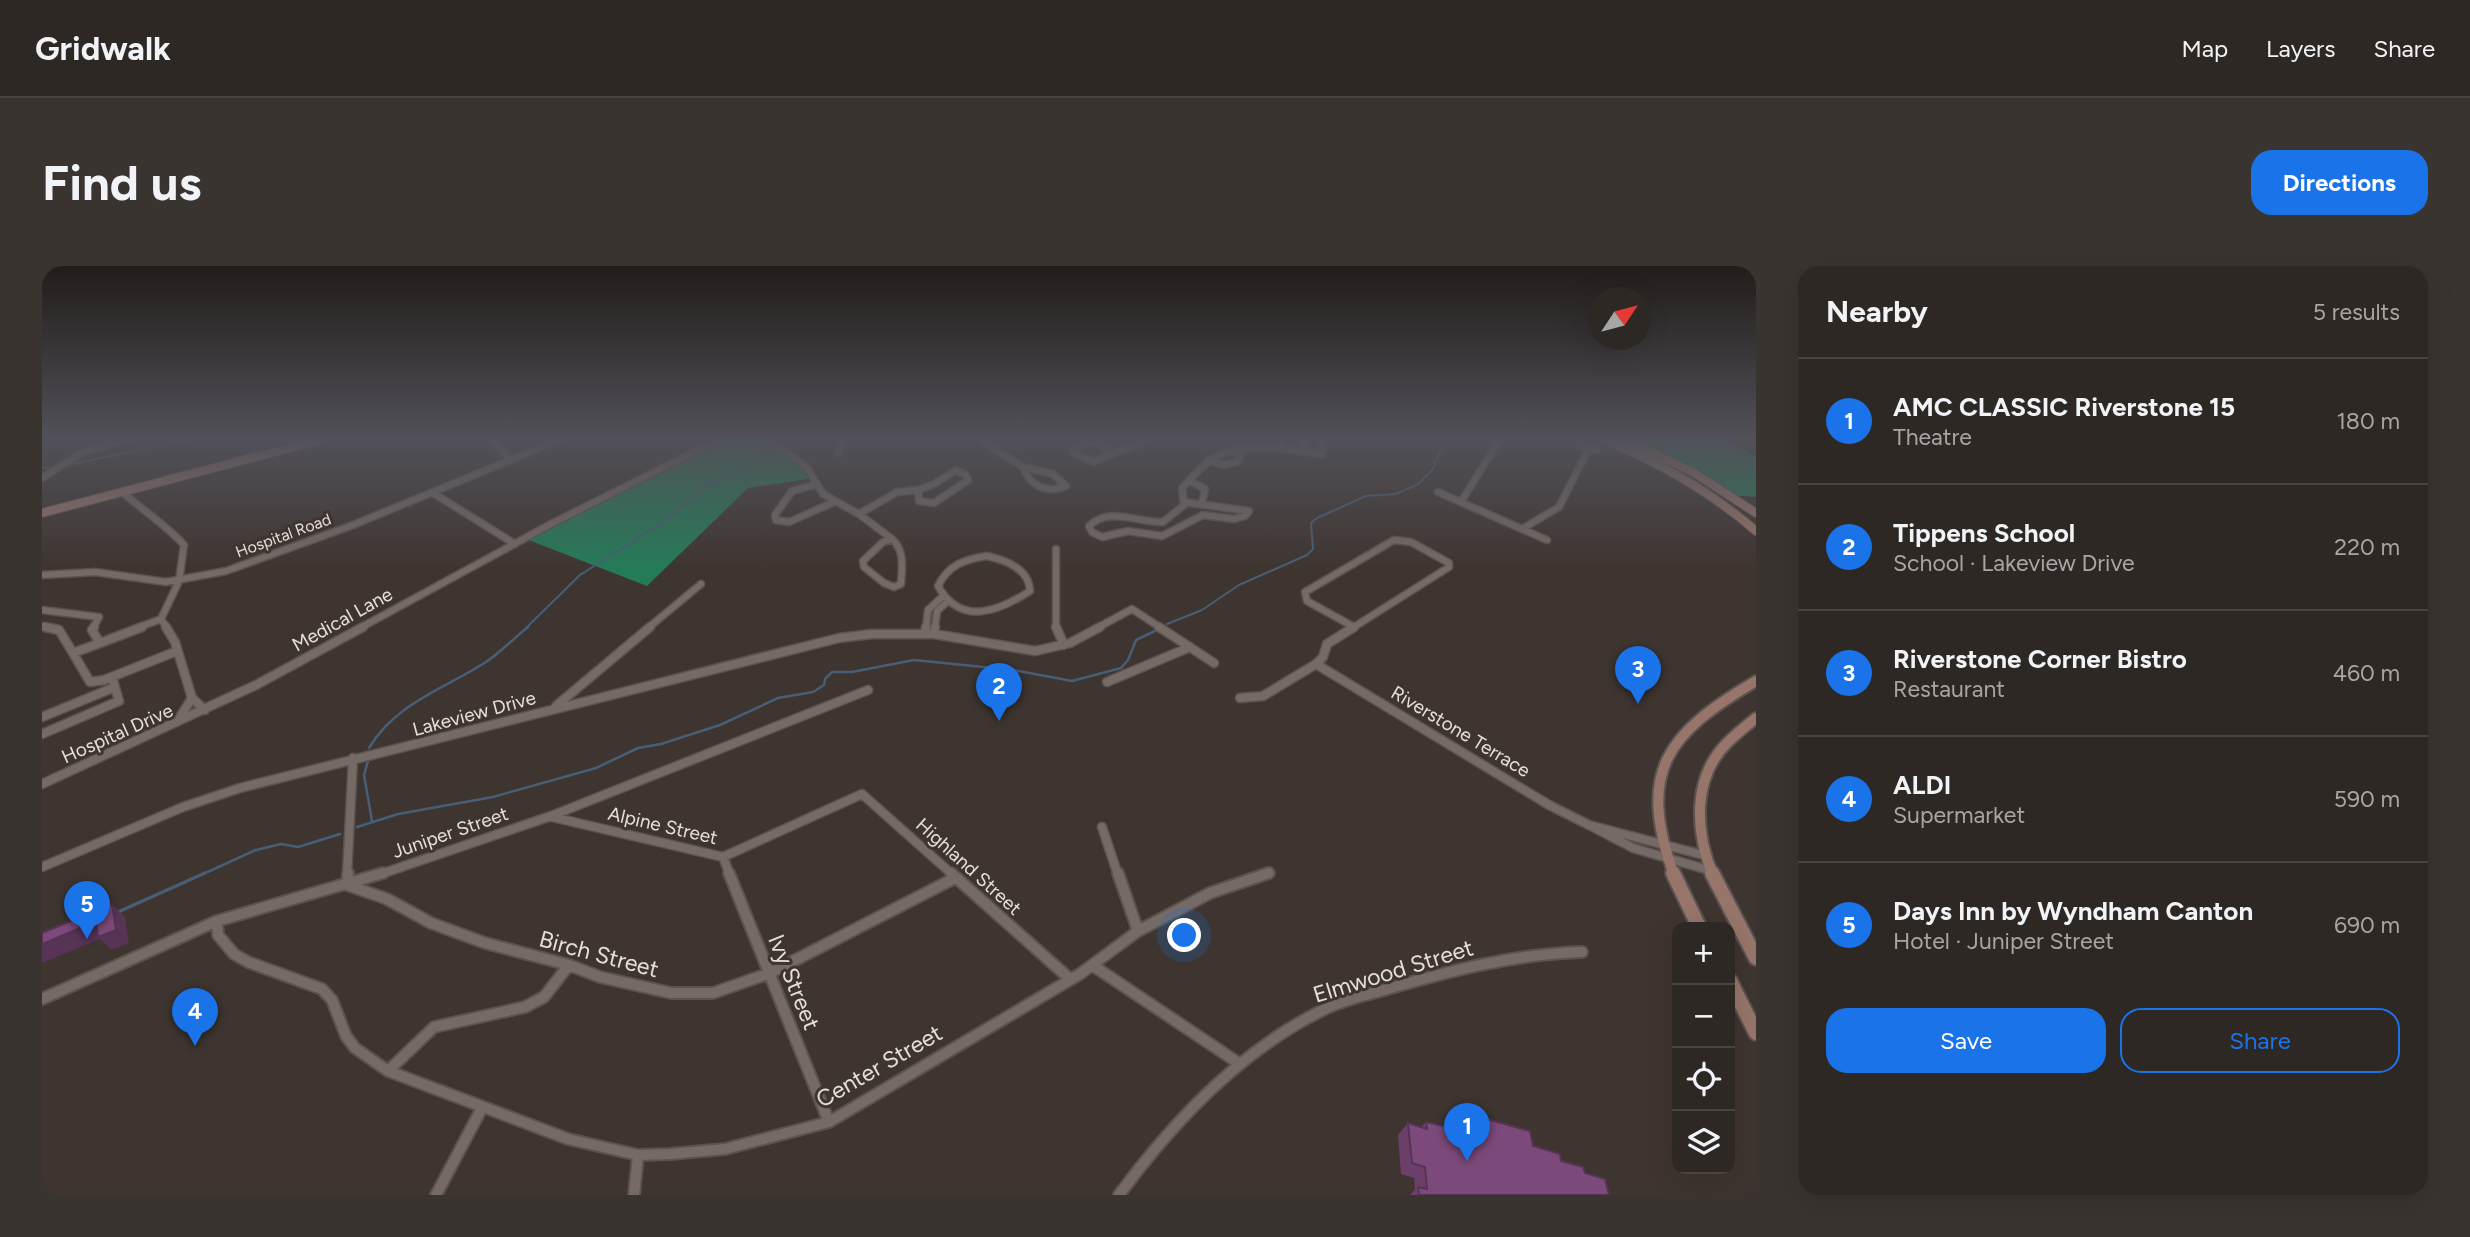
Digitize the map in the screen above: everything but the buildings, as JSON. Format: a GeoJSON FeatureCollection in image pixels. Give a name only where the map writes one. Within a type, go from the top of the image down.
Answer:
{"type":"FeatureCollection","features":[{"type":"Feature","properties":{"kind":"street"},"geometry":{"type":"LineString","coordinates":[[42,513],[159,482]]}},
{"type":"Feature","properties":{"kind":"street","name":"Hospital Road"},"geometry":{"type":"LineString","coordinates":[[42,575],[95,572],[144,580],[179,581],[237,567],[458,482]]}},
{"type":"Feature","properties":{"kind":"street","name":"Medical Lane"},"geometry":{"type":"LineString","coordinates":[[205,710],[635,482]]}},
{"type":"Feature","properties":{"kind":"street"},"geometry":{"type":"LineString","coordinates":[[859,514],[897,492],[918,490],[937,482]]}},
{"type":"Feature","properties":{"kind":"street"},"geometry":{"type":"LineString","coordinates":[[918,490],[919,501],[934,503],[965,482]]}},
{"type":"Feature","properties":{"kind":"street"},"geometry":{"type":"LineString","coordinates":[[1034,482],[1043,489],[1054,490],[1066,486],[1064,482]]}},
{"type":"Feature","properties":{"kind":"street"},"geometry":{"type":"LineString","coordinates":[[1184,502],[1249,512],[1244,517],[1234,519],[1203,514],[1162,536],[1128,531],[1102,537],[1092,532],[1088,526],[1096,519],[1111,516],[1163,522],[1176,513],[1184,502],[1182,488],[1188,482]]}},
{"type":"Feature","properties":{"kind":"street"},"geometry":{"type":"LineString","coordinates":[[1193,482],[1205,489],[1202,503]]}},
{"type":"Feature","properties":{"kind":"street"},"geometry":{"type":"LineString","coordinates":[[1461,502],[1473,482]]}},
{"type":"Feature","properties":{"kind":"street"},"geometry":{"type":"LineString","coordinates":[[1522,529],[1559,507],[1571,482]]}},
{"type":"Feature","properties":{"kind":"street"},"geometry":{"type":"LineString","coordinates":[[1693,482],[1756,531]]}},
{"type":"Feature","properties":{"kind":"street"},"geometry":{"type":"LineString","coordinates":[[1709,482],[1756,513]]}},
{"type":"Feature","properties":{"kind":"street"},"geometry":{"type":"LineString","coordinates":[[834,502],[789,522],[776,520],[775,515],[792,491],[817,484],[821,492],[834,502],[859,514],[892,539],[899,545],[902,561],[901,584],[894,587],[884,583],[864,567],[863,561],[883,542],[892,539]]}},
{"type":"Feature","properties":{"kind":"street"},"geometry":{"type":"LineString","coordinates":[[74,653],[161,619],[179,581],[184,552],[181,540],[122,492]]}},
{"type":"Feature","properties":{"kind":"street"},"geometry":{"type":"LineString","coordinates":[[1438,492],[1547,540]]}},
{"type":"Feature","properties":{"kind":"street"},"geometry":{"type":"LineString","coordinates":[[433,493],[515,544]]}},
{"type":"Feature","properties":{"kind":"street"},"geometry":{"type":"LineString","coordinates":[[1240,698],[1263,696],[1316,664],[1323,657],[1327,644],[1354,627],[1449,567],[1449,563],[1411,542],[1394,540],[1305,592],[1307,601],[1354,627]]}},
{"type":"Feature","properties":{"kind":"street"},"geometry":{"type":"LineString","coordinates":[[1056,549],[1056,630],[1064,645]]}},
{"type":"Feature","properties":{"kind":"street"},"geometry":{"type":"LineString","coordinates":[[987,556],[998,558],[1027,575],[1031,584],[1030,591],[998,609],[965,609],[946,598],[937,586],[942,574],[970,559],[987,556]]}},
{"type":"Feature","properties":{"kind":"street"},"geometry":{"type":"LineString","coordinates":[[553,708],[701,584]]}},
{"type":"Feature","properties":{"kind":"street"},"geometry":{"type":"LineString","coordinates":[[929,634],[937,611],[946,598]]}},
{"type":"Feature","properties":{"kind":"street","name":"Lakeview Drive"},"geometry":{"type":"LineString","coordinates":[[42,867],[211,797],[354,758],[424,744],[553,708],[839,638],[872,634],[929,634],[1035,651],[1064,645],[1132,609],[1190,647]]}},
{"type":"Feature","properties":{"kind":"street"},"geometry":{"type":"LineString","coordinates":[[42,610],[99,617],[92,631],[100,643]]}},
{"type":"Feature","properties":{"kind":"street"},"geometry":{"type":"LineString","coordinates":[[161,619],[177,651],[192,698],[205,710]]}},
{"type":"Feature","properties":{"kind":"street"},"geometry":{"type":"LineString","coordinates":[[42,626],[59,630],[90,682],[112,677],[177,651]]}},
{"type":"Feature","properties":{"kind":"street"},"geometry":{"type":"LineString","coordinates":[[1107,682],[1190,647],[1214,663]]}},
{"type":"Feature","properties":{"kind":"street","name":"Riverstone Terrace"},"geometry":{"type":"LineString","coordinates":[[1316,664],[1610,839],[1669,860],[1712,871]]}},
{"type":"Feature","properties":{"kind":"street"},"geometry":{"type":"LineString","coordinates":[[42,734],[119,701],[112,677]]}},
{"type":"Feature","properties":{"kind":"street"},"geometry":{"type":"LineString","coordinates":[[1697,922],[1665,846],[1659,808],[1663,772],[1675,744],[1697,720],[1756,681]]}},
{"type":"Feature","properties":{"kind":"street"},"geometry":{"type":"LineString","coordinates":[[42,717],[115,687]]}},
{"type":"Feature","properties":{"kind":"street","name":"Juniper Street"},"geometry":{"type":"LineString","coordinates":[[42,999],[217,921],[281,901],[347,885],[551,816],[868,690]]}},
{"type":"Feature","properties":{"kind":"street"},"geometry":{"type":"LineString","coordinates":[[177,723],[192,698]]}},
{"type":"Feature","properties":{"kind":"street","name":"Hospital Drive"},"geometry":{"type":"LineString","coordinates":[[42,784],[205,710]]}},
{"type":"Feature","properties":{"kind":"street"},"geometry":{"type":"LineString","coordinates":[[1756,718],[1739,729],[1718,749],[1705,774],[1699,814],[1712,871],[1727,908],[1756,958]]}},
{"type":"Feature","properties":{"kind":"street"},"geometry":{"type":"LineString","coordinates":[[347,885],[354,758]]}},
{"type":"Feature","properties":{"kind":"street","name":"Highland Street"},"geometry":{"type":"LineString","coordinates":[[841,804],[862,794],[1070,979]]}},
{"type":"Feature","properties":{"kind":"street","name":"Alpine Street"},"geometry":{"type":"LineString","coordinates":[[551,816],[723,857],[841,804]]}},
{"type":"Feature","properties":{"kind":"street","name":"Riverstone Terrace"},"geometry":{"type":"LineString","coordinates":[[1589,825],[1707,856]]}},
{"type":"Feature","properties":{"kind":"street"},"geometry":{"type":"LineString","coordinates":[[1102,827],[1138,931]]}},
{"type":"Feature","properties":{"kind":"street","name":"Ivy Street"},"geometry":{"type":"LineString","coordinates":[[723,857],[829,1122]]}},
{"type":"Feature","properties":{"kind":"street","name":"Center Street"},"geometry":{"type":"LineString","coordinates":[[217,921],[218,935],[234,954],[248,962],[322,989],[332,1000],[346,1036],[355,1048],[388,1071],[568,1139],[638,1155],[725,1149],[829,1122],[1070,979],[1138,931],[1210,893],[1269,873]]}},
{"type":"Feature","properties":{"kind":"street","name":"Birch Street"},"geometry":{"type":"LineString","coordinates":[[347,885],[387,899],[432,923],[485,943],[569,965],[600,978],[671,993],[713,992],[771,973],[955,878]]}},
{"type":"Feature","properties":{"kind":"street","name":"Elmwood Street"},"geometry":{"type":"LineString","coordinates":[[1119,1195],[1135,1171],[1240,1064],[1319,1011],[1456,969],[1551,952],[1582,952]]}},
{"type":"Feature","properties":{"kind":"street"},"geometry":{"type":"LineString","coordinates":[[388,1071],[434,1027],[525,1007],[544,998],[569,965]]}},
{"type":"Feature","properties":{"kind":"street"},"geometry":{"type":"LineString","coordinates":[[1092,965],[1240,1064]]}},
{"type":"Feature","properties":{"kind":"street"},"geometry":{"type":"LineString","coordinates":[[1732,985],[1756,1033]]}},
{"type":"Feature","properties":{"kind":"street"},"geometry":{"type":"LineString","coordinates":[[436,1195],[482,1108]]}},
{"type":"Feature","properties":{"kind":"street"},"geometry":{"type":"LineString","coordinates":[[634,1195],[638,1155]]}},
{"type":"Feature","properties":{"kind":"green space"},"geometry":{"type":"Polygon","coordinates":[[[632,482],[785,482],[748,488],[647,586],[526,539],[632,482]]]}},
{"type":"Feature","properties":{"kind":"green space"},"geometry":{"type":"Polygon","coordinates":[[[1708,482],[1756,482],[1756,497],[1731,495],[1708,482]]]}},
{"type":"Feature","properties":{"kind":"waterway"},"geometry":{"type":"LineString","coordinates":[[526,628],[580,575],[663,522],[703,490],[717,482]]}},
{"type":"Feature","properties":{"kind":"waterway"},"geometry":{"type":"LineString","coordinates":[[1167,624],[1202,610],[1239,585],[1307,555],[1313,549],[1311,523],[1317,518],[1366,496],[1396,494],[1420,482]]}},
{"type":"Feature","properties":{"kind":"waterway"},"geometry":{"type":"LineString","coordinates":[[369,748],[380,732],[407,708],[486,662],[528,627]]}},
{"type":"Feature","properties":{"kind":"waterway"},"geometry":{"type":"LineString","coordinates":[[357,827],[398,814],[493,797],[596,768],[638,748],[661,744],[720,725],[778,698],[813,692],[824,685],[825,679],[832,672],[852,672],[914,660],[1013,670],[1072,681],[1121,668],[1128,660],[1136,640],[1157,630]]}},
{"type":"Feature","properties":{"kind":"waterway"},"geometry":{"type":"LineString","coordinates":[[368,761],[364,775],[372,821]]}},
{"type":"Feature","properties":{"kind":"waterway"},"geometry":{"type":"LineString","coordinates":[[201,875],[256,850],[281,844],[298,847],[340,834]]}},
{"type":"Feature","properties":{"kind":"waterway"},"geometry":{"type":"LineString","coordinates":[[118,912],[205,873]]}},
{"type":"Feature","properties":{"kind":"place","name":"Riverstone Corner Bistro"},"geometry":{"type":"Point","coordinates":[1638,704]}},
{"type":"Feature","properties":{"kind":"place","name":"Tippens School"},"geometry":{"type":"Point","coordinates":[999,721]}},
{"type":"Feature","properties":{"kind":"place","name":"Days Inn by Wyndham Canton"},"geometry":{"type":"Point","coordinates":[87,939]}},
{"type":"Feature","properties":{"kind":"place","name":"ALDI"},"geometry":{"type":"Point","coordinates":[195,1046]}},
{"type":"Feature","properties":{"kind":"place","name":"AMC CLASSIC Riverstone 15"},"geometry":{"type":"Point","coordinates":[1467,1161]}}]}
